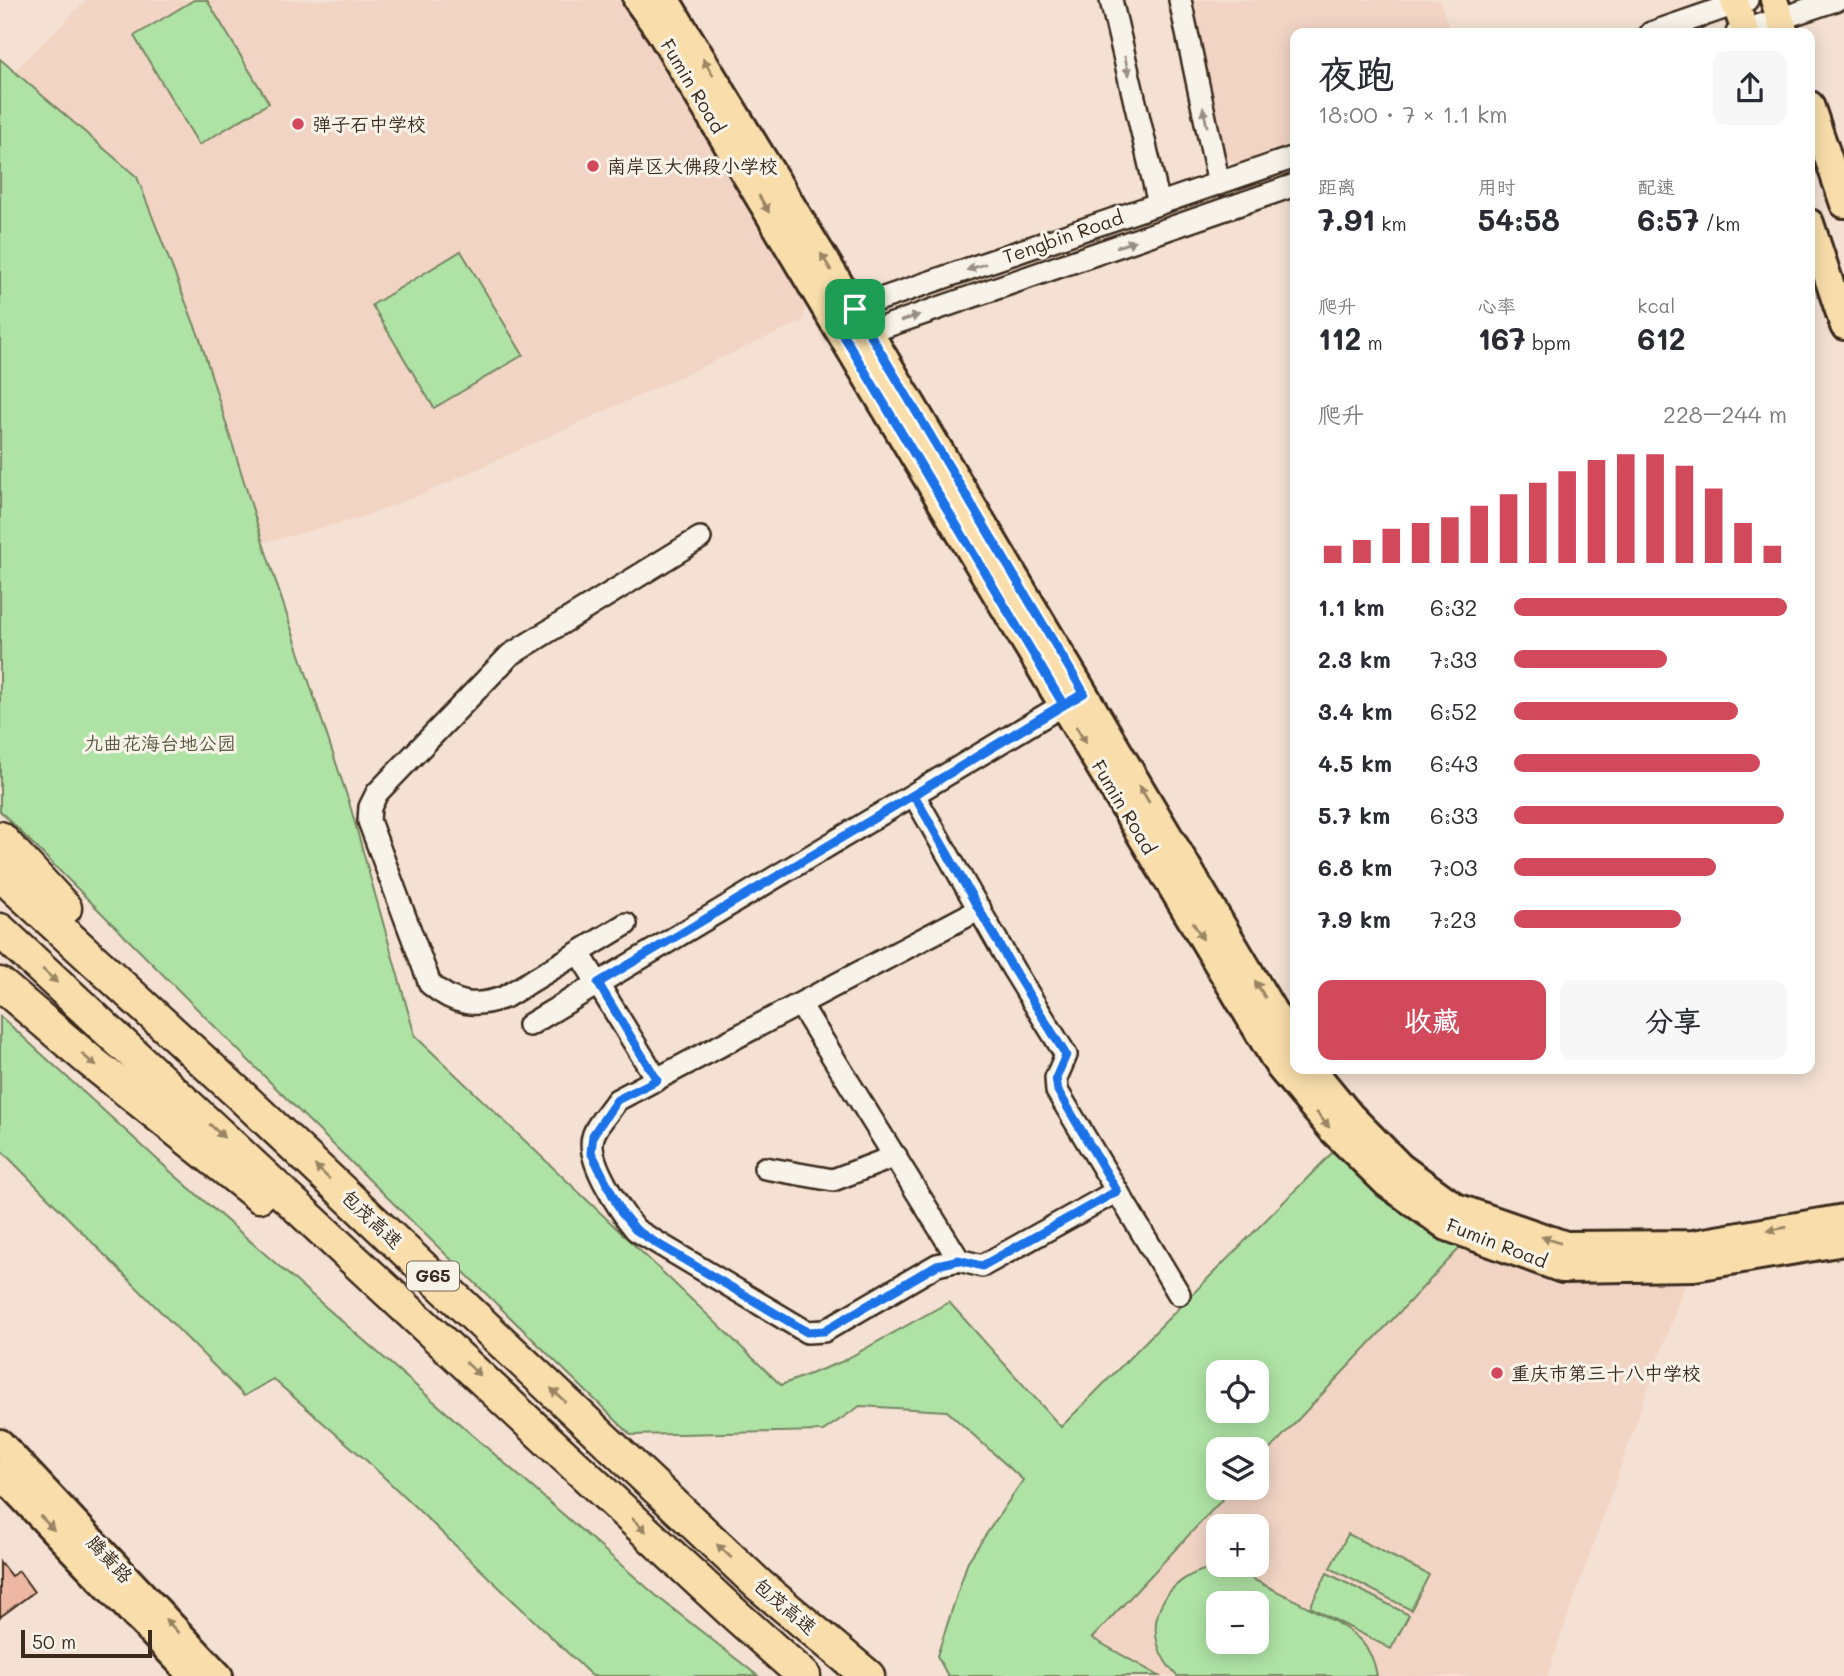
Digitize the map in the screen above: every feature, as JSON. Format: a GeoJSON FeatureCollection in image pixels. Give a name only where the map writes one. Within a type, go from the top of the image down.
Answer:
{"type":"FeatureCollection","features":[{"type":"Feature","properties":{"kind":"highway"},"geometry":{"type":"LineString","coordinates":[[0,838],[238,1093]]}},
{"type":"Feature","properties":{"kind":"highway","name":"包茂高速"},"geometry":{"type":"LineString","coordinates":[[0,874],[238,1093],[760,1585],[868,1676]]}},
{"type":"Feature","properties":{"kind":"highway","name":"包茂高速"},"geometry":{"type":"LineString","coordinates":[[0,930],[804,1676]]}},
{"type":"Feature","properties":{"kind":"highway"},"geometry":{"type":"LineString","coordinates":[[0,984],[180,1133],[433,1332]]}},
{"type":"Feature","properties":{"kind":"main road","name":"Fumin Road"},"geometry":{"type":"LineString","coordinates":[[637,0],[857,336],[1073,699],[1280,1068],[1332,1130],[1387,1184],[1447,1227],[1563,1269],[1695,1267],[1844,1242]]}},
{"type":"Feature","properties":{"kind":"main road","name":"Fumin Road"},"geometry":{"type":"LineString","coordinates":[[666,0],[843,313]]}},
{"type":"Feature","properties":{"kind":"main road"},"geometry":{"type":"LineString","coordinates":[[1739,1],[1742,28]]}},
{"type":"Feature","properties":{"kind":"main road"},"geometry":{"type":"LineString","coordinates":[[1815,119],[1844,204]]}},
{"type":"Feature","properties":{"kind":"main road"},"geometry":{"type":"LineString","coordinates":[[1815,238],[1844,326]]}},
{"type":"Feature","properties":{"kind":"main road","name":"Fumin Road"},"geometry":{"type":"LineString","coordinates":[[1073,699],[1290,1040]]}},
{"type":"Feature","properties":{"kind":"main road","name":"Fumin Road"},"geometry":{"type":"LineString","coordinates":[[1316,1074],[1350,1115],[1401,1167],[1456,1207],[1566,1245],[1693,1244],[1844,1218]]}},
{"type":"Feature","properties":{"kind":"main road","name":"腾黄路"},"geometry":{"type":"LineString","coordinates":[[0,1443],[219,1676]]}},
{"type":"Feature","properties":{"kind":"main road","name":"腾黄路"},"geometry":{"type":"LineString","coordinates":[[0,1474],[193,1676]]}},
{"type":"Feature","properties":{"kind":"street"},"geometry":{"type":"LineString","coordinates":[[1111,0],[1159,204]]}},
{"type":"Feature","properties":{"kind":"street"},"geometry":{"type":"LineString","coordinates":[[1180,0],[1219,184]]}},
{"type":"Feature","properties":{"kind":"street"},"geometry":{"type":"LineString","coordinates":[[1753,28],[1836,0]]}},
{"type":"Feature","properties":{"kind":"street"},"geometry":{"type":"LineString","coordinates":[[1665,28],[1739,1]]}},
{"type":"Feature","properties":{"kind":"street","name":"Tengbin Road"},"geometry":{"type":"LineString","coordinates":[[843,313],[1290,159]]}},
{"type":"Feature","properties":{"kind":"street","name":"Tengbin Road"},"geometry":{"type":"LineString","coordinates":[[857,336],[1290,187]]}},
{"type":"Feature","properties":{"kind":"street"},"geometry":{"type":"LineString","coordinates":[[626,924],[505,997],[484,1005],[446,997],[430,984],[369,821],[370,807],[377,793],[510,655],[700,538]]}},
{"type":"Feature","properties":{"kind":"street"},"geometry":{"type":"LineString","coordinates":[[529,1025],[1073,699]]}},
{"type":"Feature","properties":{"kind":"street"},"geometry":{"type":"LineString","coordinates":[[914,795],[1066,1055],[1056,1078],[1058,1091],[1179,1294]]}},
{"type":"Feature","properties":{"kind":"street"},"geometry":{"type":"LineString","coordinates":[[980,909],[617,1100],[593,1135],[591,1152],[621,1212],[636,1230],[807,1332],[824,1331],[937,1265],[959,1260],[982,1266],[1117,1191]]}},
{"type":"Feature","properties":{"kind":"street"},"geometry":{"type":"LineString","coordinates":[[579,953],[657,1080]]}},
{"type":"Feature","properties":{"kind":"street"},"geometry":{"type":"LineString","coordinates":[[800,1004],[959,1260]]}},
{"type":"Feature","properties":{"kind":"street"},"geometry":{"type":"LineString","coordinates":[[765,1168],[833,1180],[896,1156]]}},
{"type":"Feature","properties":{"kind":"shaded area"},"geometry":{"type":"Polygon","coordinates":[[[87,0],[627,0],[808,298],[803,321],[425,493],[360,518],[263,543],[200,339],[137,177],[15,70],[87,0]]]}},
{"type":"Feature","properties":{"kind":"shaded area"},"geometry":{"type":"Polygon","coordinates":[[[1190,0],[1440,0],[1449,28],[1290,28],[1290,150],[1242,167],[1224,157],[1190,0]]]}},
{"type":"Feature","properties":{"kind":"shaded area","name":"重庆市第三十八中学校"},"geometry":{"type":"Polygon","coordinates":[[[1460,1248],[1560,1280],[1685,1284],[1547,1676],[1159,1676],[1091,1638],[1206,1517],[1206,1577],[1269,1577],[1269,1514],[1208,1514],[1222,1500],[1269,1500],[1269,1450],[1460,1248]]]}},
{"type":"Feature","properties":{"kind":"green space"},"geometry":{"type":"Polygon","coordinates":[[[194,0],[207,0],[269,103],[199,145],[134,36],[194,0]]]}},
{"type":"Feature","properties":{"kind":"green space","name":"九曲花海台地公园"},"geometry":{"type":"Polygon","coordinates":[[[0,59],[137,177],[200,339],[263,543],[349,802],[415,1036],[781,1385],[841,1362],[949,1302],[1061,1427],[1335,1150],[1394,1204],[1460,1248],[1269,1450],[1269,1437],[1206,1437],[1206,1500],[1222,1500],[1092,1638],[1159,1676],[948,1676],[937,1656],[968,1561],[1023,1480],[947,1411],[860,1406],[823,1431],[631,1435],[307,1119],[0,811],[0,59]]]}},
{"type":"Feature","properties":{"kind":"green space"},"geometry":{"type":"Polygon","coordinates":[[[461,251],[523,355],[434,408],[372,305],[461,251]]]}},
{"type":"Feature","properties":{"kind":"green space"},"geometry":{"type":"Polygon","coordinates":[[[0,1016],[171,1172],[659,1598],[758,1676],[592,1676],[367,1461],[273,1379],[244,1396],[0,1149],[0,1016]]]}},
{"type":"Feature","properties":{"kind":"green space"},"geometry":{"type":"Polygon","coordinates":[[[1348,1534],[1429,1575],[1411,1610],[1330,1568],[1348,1534]]]}},
{"type":"Feature","properties":{"kind":"green space"},"geometry":{"type":"Polygon","coordinates":[[[1206,1569],[1206,1577],[1249,1577],[1307,1606],[1352,1633],[1368,1650],[1377,1676],[1177,1676],[1165,1661],[1158,1645],[1156,1629],[1158,1613],[1164,1599],[1175,1586],[1189,1576],[1206,1569]]]}},
{"type":"Feature","properties":{"kind":"green space"},"geometry":{"type":"Polygon","coordinates":[[[1327,1573],[1409,1615],[1391,1649],[1310,1607],[1327,1573]]]}},
{"type":"Feature","properties":{"kind":"building"},"geometry":{"type":"Polygon","coordinates":[[[0,1562],[11,1576],[19,1571],[34,1592],[0,1617],[0,1562]]]}},
{"type":"Feature","properties":{"kind":"place","name":"弹子石中学校"},"geometry":{"type":"Point","coordinates":[298,124]}},
{"type":"Feature","properties":{"kind":"place","name":"南岸区大佛段小学校"},"geometry":{"type":"Point","coordinates":[593,166]}},
{"type":"Feature","properties":{"kind":"place","name":"重庆市第三十八中学校"},"geometry":{"type":"Point","coordinates":[1497,1373]}},
{"type":"Feature","properties":{"kind":"route"},"geometry":{"type":"LineString","coordinates":[[855,309],[832,316],[1063,704],[914,795],[1013,969],[1066,1055],[1056,1078],[1058,1091],[1117,1191],[982,1266],[959,1260],[937,1265],[824,1331],[807,1332],[656,1243],[636,1230],[621,1212],[591,1152],[593,1135],[617,1100],[657,1080],[598,983],[1063,704],[1084,693],[855,309]]}}]}
